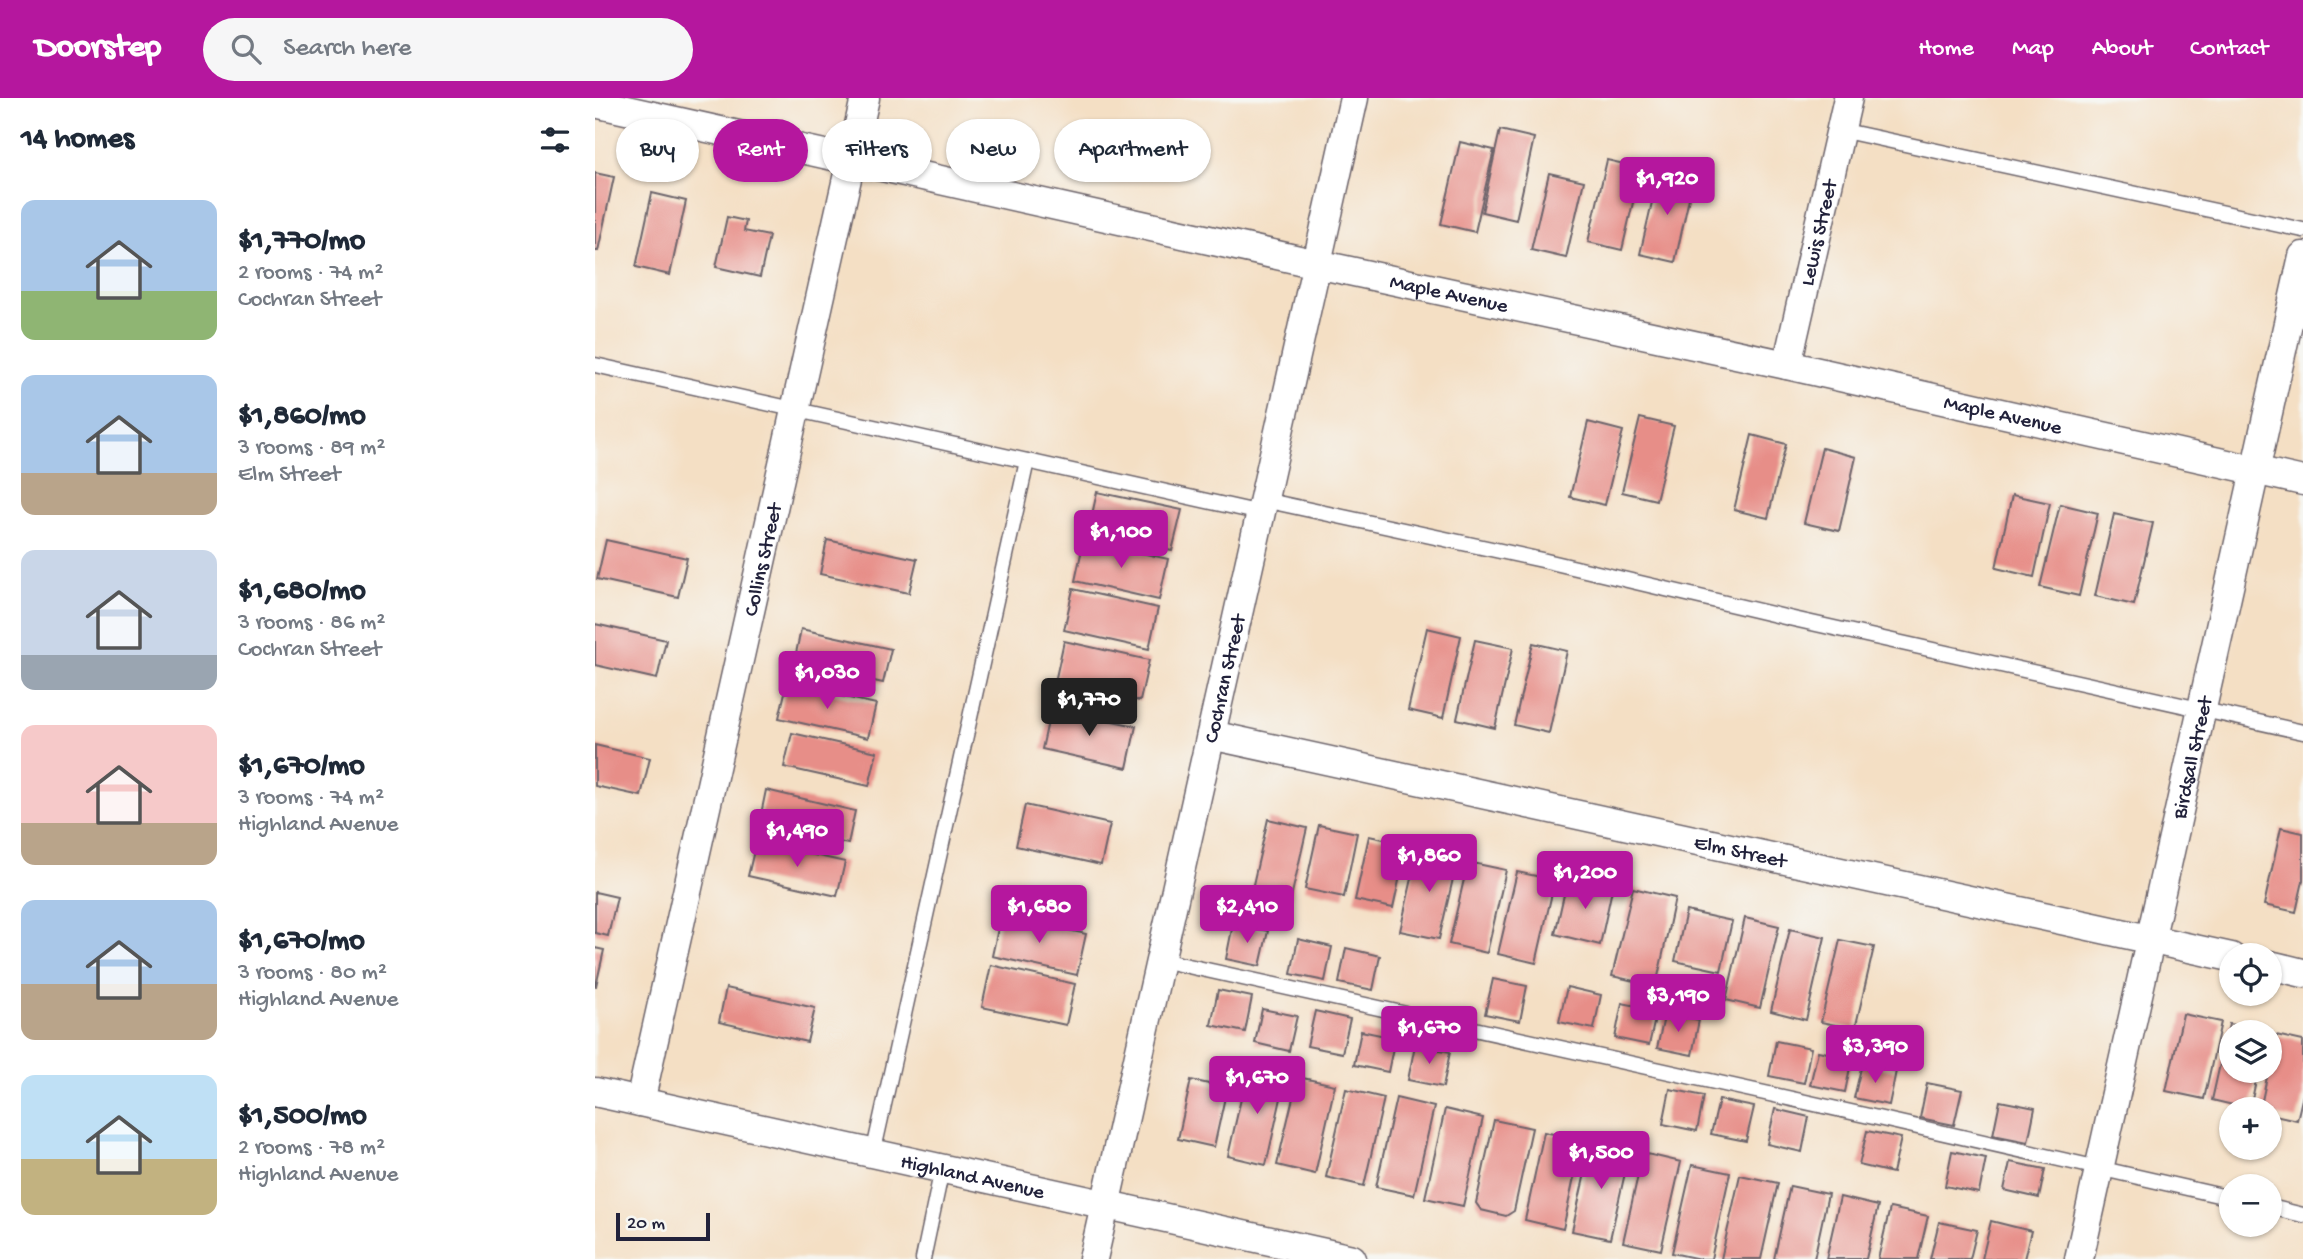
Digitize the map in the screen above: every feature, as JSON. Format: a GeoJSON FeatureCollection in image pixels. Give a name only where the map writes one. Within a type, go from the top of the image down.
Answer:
{"type":"FeatureCollection","features":[{"type":"Feature","properties":{"kind":"street","name":"Collins Street"},"geometry":{"type":"LineString","coordinates":[[860,119],[865,98]]}},
{"type":"Feature","properties":{"kind":"street","name":"Cochran Street"},"geometry":{"type":"LineString","coordinates":[[1093,1259],[1354,98]]}},
{"type":"Feature","properties":{"kind":"street","name":"Lewis Street"},"geometry":{"type":"LineString","coordinates":[[1787,365],[1848,98]]}},
{"type":"Feature","properties":{"kind":"street","name":"Maple Avenue"},"geometry":{"type":"LineString","coordinates":[[595,103],[822,154]]}},
{"type":"Feature","properties":{"kind":"street","name":"Maple Avenue"},"geometry":{"type":"LineString","coordinates":[[932,178],[2303,481]]}},
{"type":"Feature","properties":{"kind":"street","name":"Collins Street"},"geometry":{"type":"LineString","coordinates":[[639,1102],[845,182]]}},
{"type":"Feature","properties":{"kind":"street","name":"Birdsall Street"},"geometry":{"type":"LineString","coordinates":[[2079,1259],[2303,256]]}},
{"type":"Feature","properties":{"kind":"street","name":"Elm Street"},"geometry":{"type":"LineString","coordinates":[[1211,735],[2219,954]]}},
{"type":"Feature","properties":{"kind":"street"},"geometry":{"type":"LineString","coordinates":[[2282,968],[2303,973]]}},
{"type":"Feature","properties":{"kind":"street","name":"Highland Avenue"},"geometry":{"type":"LineString","coordinates":[[595,1092],[1352,1259]]}},
{"type":"Feature","properties":{"kind":"lane"},"geometry":{"type":"LineString","coordinates":[[1840,130],[2303,230]]}},
{"type":"Feature","properties":{"kind":"lane"},"geometry":{"type":"LineString","coordinates":[[595,365],[1027,461],[1542,560],[1789,618],[2303,732]]}},
{"type":"Feature","properties":{"kind":"lane"},"geometry":{"type":"LineString","coordinates":[[873,1153],[1027,461]]}},
{"type":"Feature","properties":{"kind":"lane"},"geometry":{"type":"LineString","coordinates":[[1161,960],[2219,1195]]}},
{"type":"Feature","properties":{"kind":"lane"},"geometry":{"type":"LineString","coordinates":[[923,1259],[943,1169]]}},
{"type":"Feature","properties":{"kind":"lane"},"geometry":{"type":"LineString","coordinates":[[2282,1210],[2303,1215]]}},
{"type":"Feature","properties":{"kind":"building"},"geometry":{"type":"Polygon","coordinates":[[[1500,130],[1534,138],[1516,220],[1482,212],[1500,130]]]}},
{"type":"Feature","properties":{"kind":"building"},"geometry":{"type":"Polygon","coordinates":[[[1460,142],[1494,150],[1475,232],[1441,224],[1460,142]]]}},
{"type":"Feature","properties":{"kind":"building"},"geometry":{"type":"Polygon","coordinates":[[[1607,160],[1641,168],[1622,250],[1588,242],[1607,160]]]}},
{"type":"Feature","properties":{"kind":"building"},"geometry":{"type":"Polygon","coordinates":[[[1659,172],[1693,180],[1675,262],[1640,254],[1659,172]]]}},
{"type":"Feature","properties":{"kind":"building"},"geometry":{"type":"Polygon","coordinates":[[[595,173],[614,177],[598,251],[595,251],[595,173]]]}},
{"type":"Feature","properties":{"kind":"building"},"geometry":{"type":"Polygon","coordinates":[[[1549,173],[1584,181],[1566,258],[1531,250],[1549,173]]]}},
{"type":"Feature","properties":{"kind":"building"},"geometry":{"type":"Polygon","coordinates":[[[652,193],[686,201],[670,275],[636,267],[652,193]]]}},
{"type":"Feature","properties":{"kind":"building"},"geometry":{"type":"Polygon","coordinates":[[[727,217],[746,221],[744,231],[769,236],[760,277],[716,267],[727,217]]]}},
{"type":"Feature","properties":{"kind":"building"},"geometry":{"type":"Polygon","coordinates":[[[1640,418],[1674,426],[1656,500],[1622,492],[1640,418]]]}},
{"type":"Feature","properties":{"kind":"building"},"geometry":{"type":"Polygon","coordinates":[[[1588,422],[1623,431],[1605,505],[1570,497],[1588,422]]]}},
{"type":"Feature","properties":{"kind":"building"},"geometry":{"type":"Polygon","coordinates":[[[1752,435],[1786,444],[1768,518],[1734,510],[1752,435]]]}},
{"type":"Feature","properties":{"kind":"building"},"geometry":{"type":"Polygon","coordinates":[[[1822,448],[1856,457],[1839,531],[1804,523],[1822,448]]]}},
{"type":"Feature","properties":{"kind":"building"},"geometry":{"type":"Polygon","coordinates":[[[1097,492],[1182,510],[1172,551],[1088,533],[1097,492]]]}},
{"type":"Feature","properties":{"kind":"building"},"geometry":{"type":"Polygon","coordinates":[[[2012,495],[2050,503],[2034,577],[1996,568],[2012,495]]]}},
{"type":"Feature","properties":{"kind":"building"},"geometry":{"type":"Polygon","coordinates":[[[2060,504],[2098,513],[2079,596],[2040,587],[2060,504]]]}},
{"type":"Feature","properties":{"kind":"building"},"geometry":{"type":"Polygon","coordinates":[[[2114,514],[2153,523],[2134,605],[2095,596],[2114,514]]]}},
{"type":"Feature","properties":{"kind":"building"},"geometry":{"type":"Polygon","coordinates":[[[606,540],[687,558],[678,597],[597,579],[606,540]]]}},
{"type":"Feature","properties":{"kind":"building"},"geometry":{"type":"Polygon","coordinates":[[[827,540],[917,559],[909,593],[820,574],[827,540]]]}},
{"type":"Feature","properties":{"kind":"building"},"geometry":{"type":"Polygon","coordinates":[[[1084,540],[1168,559],[1159,600],[1075,581],[1084,540]]]}},
{"type":"Feature","properties":{"kind":"building"},"geometry":{"type":"Polygon","coordinates":[[[1073,589],[1158,608],[1149,649],[1064,630],[1073,589]]]}},
{"type":"Feature","properties":{"kind":"building"},"geometry":{"type":"Polygon","coordinates":[[[595,624],[666,640],[657,679],[595,665],[595,624]]]}},
{"type":"Feature","properties":{"kind":"building"},"geometry":{"type":"Polygon","coordinates":[[[1427,628],[1461,636],[1443,718],[1408,710],[1427,628]]]}},
{"type":"Feature","properties":{"kind":"building"},"geometry":{"type":"Polygon","coordinates":[[[801,629],[891,649],[883,683],[794,663],[801,629]]]}},
{"type":"Feature","properties":{"kind":"building"},"geometry":{"type":"Polygon","coordinates":[[[1475,640],[1513,648],[1495,728],[1457,719],[1475,640]]]}},
{"type":"Feature","properties":{"kind":"building"},"geometry":{"type":"Polygon","coordinates":[[[1064,641],[1149,660],[1140,701],[1055,682],[1064,641]]]}},
{"type":"Feature","properties":{"kind":"building"},"geometry":{"type":"Polygon","coordinates":[[[1533,643],[1567,651],[1549,733],[1514,725],[1533,643]]]}},
{"type":"Feature","properties":{"kind":"building"},"geometry":{"type":"Polygon","coordinates":[[[787,684],[876,704],[868,738],[779,718],[787,684]]]}},
{"type":"Feature","properties":{"kind":"building"},"geometry":{"type":"Polygon","coordinates":[[[1051,708],[1136,726],[1127,768],[1042,749],[1051,708]]]}},
{"type":"Feature","properties":{"kind":"building"},"geometry":{"type":"Polygon","coordinates":[[[792,733],[877,752],[869,786],[784,767],[792,733]]]}},
{"type":"Feature","properties":{"kind":"building"},"geometry":{"type":"Polygon","coordinates":[[[595,745],[650,758],[641,796],[595,786],[595,745]]]}},
{"type":"Feature","properties":{"kind":"building"},"geometry":{"type":"Polygon","coordinates":[[[766,790],[855,811],[848,844],[759,824],[766,790]]]}},
{"type":"Feature","properties":{"kind":"building"},"geometry":{"type":"Polygon","coordinates":[[[1025,805],[1110,824],[1101,865],[1016,846],[1025,805]]]}},
{"type":"Feature","properties":{"kind":"building"},"geometry":{"type":"Polygon","coordinates":[[[1268,819],[1307,828],[1288,911],[1249,902],[1268,819]]]}},
{"type":"Feature","properties":{"kind":"building"},"geometry":{"type":"Polygon","coordinates":[[[1319,825],[1357,833],[1344,897],[1305,889],[1319,825]]]}},
{"type":"Feature","properties":{"kind":"building"},"geometry":{"type":"Polygon","coordinates":[[[2281,828],[2303,833],[2303,881],[2296,912],[2264,905],[2281,828]]]}},
{"type":"Feature","properties":{"kind":"building"},"geometry":{"type":"Polygon","coordinates":[[[1369,836],[1407,844],[1393,908],[1355,900],[1369,836]]]}},
{"type":"Feature","properties":{"kind":"building"},"geometry":{"type":"Polygon","coordinates":[[[756,842],[845,862],[837,896],[748,876],[756,842]]]}},
{"type":"Feature","properties":{"kind":"building"},"geometry":{"type":"Polygon","coordinates":[[[1419,848],[1458,857],[1439,939],[1400,931],[1419,848]]]}},
{"type":"Feature","properties":{"kind":"building"},"geometry":{"type":"Polygon","coordinates":[[[1468,862],[1506,870],[1487,953],[1449,944],[1468,862]]]}},
{"type":"Feature","properties":{"kind":"building"},"geometry":{"type":"Polygon","coordinates":[[[1517,872],[1555,880],[1536,963],[1498,954],[1517,872]]]}},
{"type":"Feature","properties":{"kind":"building"},"geometry":{"type":"Polygon","coordinates":[[[1582,878],[1613,885],[1600,945],[1555,934],[1566,886],[1579,889],[1582,878]]]}},
{"type":"Feature","properties":{"kind":"building"},"geometry":{"type":"Polygon","coordinates":[[[1633,888],[1675,898],[1656,986],[1612,976],[1633,888]]]}},
{"type":"Feature","properties":{"kind":"building"},"geometry":{"type":"Polygon","coordinates":[[[595,892],[617,897],[608,936],[595,933],[595,892]]]}},
{"type":"Feature","properties":{"kind":"building"},"geometry":{"type":"Polygon","coordinates":[[[1686,911],[1732,921],[1721,971],[1675,961],[1686,911]]]}},
{"type":"Feature","properties":{"kind":"building"},"geometry":{"type":"Polygon","coordinates":[[[1001,915],[1086,934],[1077,975],[992,956],[1001,915]]]}},
{"type":"Feature","properties":{"kind":"building"},"geometry":{"type":"Polygon","coordinates":[[[1745,918],[1779,926],[1760,1008],[1726,1000],[1745,918]]]}},
{"type":"Feature","properties":{"kind":"building"},"geometry":{"type":"Polygon","coordinates":[[[1233,924],[1268,931],[1260,966],[1226,959],[1233,924]]]}},
{"type":"Feature","properties":{"kind":"building"},"geometry":{"type":"Polygon","coordinates":[[[1790,929],[1825,937],[1806,1020],[1771,1011],[1790,929]]]}},
{"type":"Feature","properties":{"kind":"building"},"geometry":{"type":"Polygon","coordinates":[[[1298,939],[1332,947],[1325,981],[1291,974],[1298,939]]]}},
{"type":"Feature","properties":{"kind":"building"},"geometry":{"type":"Polygon","coordinates":[[[1840,940],[1874,947],[1855,1029],[1821,1022],[1840,940]]]}},
{"type":"Feature","properties":{"kind":"building"},"geometry":{"type":"Polygon","coordinates":[[[595,948],[604,950],[596,986],[595,986],[595,948]]]}},
{"type":"Feature","properties":{"kind":"building"},"geometry":{"type":"Polygon","coordinates":[[[1346,948],[1380,956],[1373,990],[1339,983],[1346,948]]]}},
{"type":"Feature","properties":{"kind":"building"},"geometry":{"type":"Polygon","coordinates":[[[991,965],[1075,984],[1066,1025],[982,1007],[991,965]]]}},
{"type":"Feature","properties":{"kind":"building"},"geometry":{"type":"Polygon","coordinates":[[[1493,979],[1527,986],[1520,1021],[1485,1014],[1493,979]]]}},
{"type":"Feature","properties":{"kind":"building"},"geometry":{"type":"Polygon","coordinates":[[[1567,987],[1601,995],[1594,1029],[1559,1022],[1567,987]]]}},
{"type":"Feature","properties":{"kind":"building"},"geometry":{"type":"Polygon","coordinates":[[[726,988],[815,1008],[807,1042],[719,1022],[726,988]]]}},
{"type":"Feature","properties":{"kind":"building"},"geometry":{"type":"Polygon","coordinates":[[[1218,990],[1252,997],[1245,1032],[1211,1025],[1218,990]]]}},
{"type":"Feature","properties":{"kind":"building"},"geometry":{"type":"Polygon","coordinates":[[[1622,1003],[1657,1010],[1649,1045],[1615,1038],[1622,1003]]]}},
{"type":"Feature","properties":{"kind":"building"},"geometry":{"type":"Polygon","coordinates":[[[1262,1009],[1297,1016],[1289,1051],[1255,1043],[1262,1009]]]}},
{"type":"Feature","properties":{"kind":"building"},"geometry":{"type":"Polygon","coordinates":[[[1315,1011],[1350,1019],[1342,1053],[1307,1046],[1315,1011]]]}},
{"type":"Feature","properties":{"kind":"building"},"geometry":{"type":"Polygon","coordinates":[[[1665,1013],[1699,1020],[1692,1055],[1657,1048],[1665,1013]]]}},
{"type":"Feature","properties":{"kind":"building"},"geometry":{"type":"Polygon","coordinates":[[[2183,1014],[2219,1022],[2204,1099],[2166,1091],[2183,1014]]]}},
{"type":"Feature","properties":{"kind":"building"},"geometry":{"type":"Polygon","coordinates":[[[1361,1031],[1395,1038],[1388,1072],[1354,1065],[1361,1031]]]}},
{"type":"Feature","properties":{"kind":"building"},"geometry":{"type":"Polygon","coordinates":[[[2282,1036],[2303,1041],[2303,1095],[2297,1120],[2282,1117],[2282,1097],[2263,1097],[2266,1083],[2282,1083],[2282,1036]]]}},
{"type":"Feature","properties":{"kind":"building"},"geometry":{"type":"Polygon","coordinates":[[[1776,1041],[1811,1048],[1804,1083],[1769,1076],[1776,1041]]]}},
{"type":"Feature","properties":{"kind":"building"},"geometry":{"type":"Polygon","coordinates":[[[1415,1045],[1450,1052],[1443,1087],[1408,1080],[1415,1045]]]}},
{"type":"Feature","properties":{"kind":"building"},"geometry":{"type":"Polygon","coordinates":[[[1818,1051],[1852,1058],[1845,1092],[1810,1085],[1818,1051]]]}},
{"type":"Feature","properties":{"kind":"building"},"geometry":{"type":"Polygon","coordinates":[[[1862,1064],[1896,1071],[1889,1105],[1854,1098],[1862,1064]]]}},
{"type":"Feature","properties":{"kind":"building"},"geometry":{"type":"Polygon","coordinates":[[[1248,1068],[1286,1076],[1266,1165],[1228,1156],[1248,1068]]]}},
{"type":"Feature","properties":{"kind":"building"},"geometry":{"type":"Polygon","coordinates":[[[2219,1069],[2219,1083],[2255,1083],[2253,1097],[2219,1097],[2219,1102],[2212,1100],[2219,1069]]]}},
{"type":"Feature","properties":{"kind":"building"},"geometry":{"type":"Polygon","coordinates":[[[1298,1077],[1335,1085],[1315,1174],[1277,1165],[1298,1077]]]}},
{"type":"Feature","properties":{"kind":"building"},"geometry":{"type":"Polygon","coordinates":[[[1191,1080],[1227,1088],[1214,1147],[1178,1139],[1191,1080]]]}},
{"type":"Feature","properties":{"kind":"building"},"geometry":{"type":"Polygon","coordinates":[[[1927,1083],[1962,1090],[1954,1125],[1920,1118],[1927,1083]]]}},
{"type":"Feature","properties":{"kind":"building"},"geometry":{"type":"Polygon","coordinates":[[[1346,1089],[1384,1098],[1364,1186],[1326,1177],[1346,1089]]]}},
{"type":"Feature","properties":{"kind":"building"},"geometry":{"type":"Polygon","coordinates":[[[1670,1089],[1704,1096],[1697,1131],[1663,1124],[1670,1089]]]}},
{"type":"Feature","properties":{"kind":"building"},"geometry":{"type":"Polygon","coordinates":[[[1396,1098],[1434,1107],[1414,1195],[1376,1187],[1396,1098]]]}},
{"type":"Feature","properties":{"kind":"building"},"geometry":{"type":"Polygon","coordinates":[[[1719,1100],[1754,1107],[1746,1141],[1711,1134],[1719,1100]]]}},
{"type":"Feature","properties":{"kind":"building"},"geometry":{"type":"Polygon","coordinates":[[[2000,1101],[2035,1108],[2028,1142],[1993,1135],[2000,1101]]]}},
{"type":"Feature","properties":{"kind":"building"},"geometry":{"type":"Polygon","coordinates":[[[1445,1109],[1483,1118],[1463,1206],[1425,1198],[1445,1109]]]}},
{"type":"Feature","properties":{"kind":"building"},"geometry":{"type":"Polygon","coordinates":[[[1775,1109],[1809,1117],[1802,1152],[1767,1144],[1775,1109]]]}},
{"type":"Feature","properties":{"kind":"building"},"geometry":{"type":"Polygon","coordinates":[[[1494,1120],[1532,1128],[1514,1211],[1506,1216],[1481,1210],[1476,1203],[1494,1120]]]}},
{"type":"Feature","properties":{"kind":"building"},"geometry":{"type":"Polygon","coordinates":[[[1867,1131],[1901,1138],[1893,1173],[1859,1165],[1867,1131]]]}},
{"type":"Feature","properties":{"kind":"building"},"geometry":{"type":"Polygon","coordinates":[[[1544,1132],[1582,1140],[1563,1229],[1525,1220],[1544,1132]]]}},
{"type":"Feature","properties":{"kind":"building"},"geometry":{"type":"Polygon","coordinates":[[[1592,1142],[1630,1151],[1610,1239],[1572,1231],[1592,1142]]]}},
{"type":"Feature","properties":{"kind":"building"},"geometry":{"type":"Polygon","coordinates":[[[1952,1151],[1986,1158],[1979,1193],[1945,1186],[1952,1151]]]}},
{"type":"Feature","properties":{"kind":"building"},"geometry":{"type":"Polygon","coordinates":[[[1643,1153],[1681,1162],[1661,1250],[1623,1242],[1643,1153]]]}},
{"type":"Feature","properties":{"kind":"building"},"geometry":{"type":"Polygon","coordinates":[[[2010,1162],[2045,1169],[2039,1198],[2004,1190],[2010,1162]]]}},
{"type":"Feature","properties":{"kind":"building"},"geometry":{"type":"Polygon","coordinates":[[[1692,1165],[1730,1173],[1711,1259],[1672,1253],[1692,1165]]]}},
{"type":"Feature","properties":{"kind":"building"},"geometry":{"type":"Polygon","coordinates":[[[1740,1175],[1778,1183],[1761,1259],[1721,1259],[1740,1175]]]}},
{"type":"Feature","properties":{"kind":"building"},"geometry":{"type":"Polygon","coordinates":[[[1790,1186],[1828,1194],[1814,1259],[1774,1259],[1790,1186]]]}},
{"type":"Feature","properties":{"kind":"building"},"geometry":{"type":"Polygon","coordinates":[[[1840,1197],[1878,1206],[1866,1259],[1826,1259],[1840,1197]]]}},
{"type":"Feature","properties":{"kind":"building"},"geometry":{"type":"Polygon","coordinates":[[[1890,1208],[1928,1216],[1918,1259],[1878,1259],[1890,1208]]]}},
{"type":"Feature","properties":{"kind":"building"},"geometry":{"type":"Polygon","coordinates":[[[1991,1221],[2031,1231],[2024,1259],[1982,1259],[1991,1221]]]}},
{"type":"Feature","properties":{"kind":"building"},"geometry":{"type":"Polygon","coordinates":[[[1939,1222],[1977,1230],[1970,1259],[1930,1259],[1939,1222]]]}}]}
